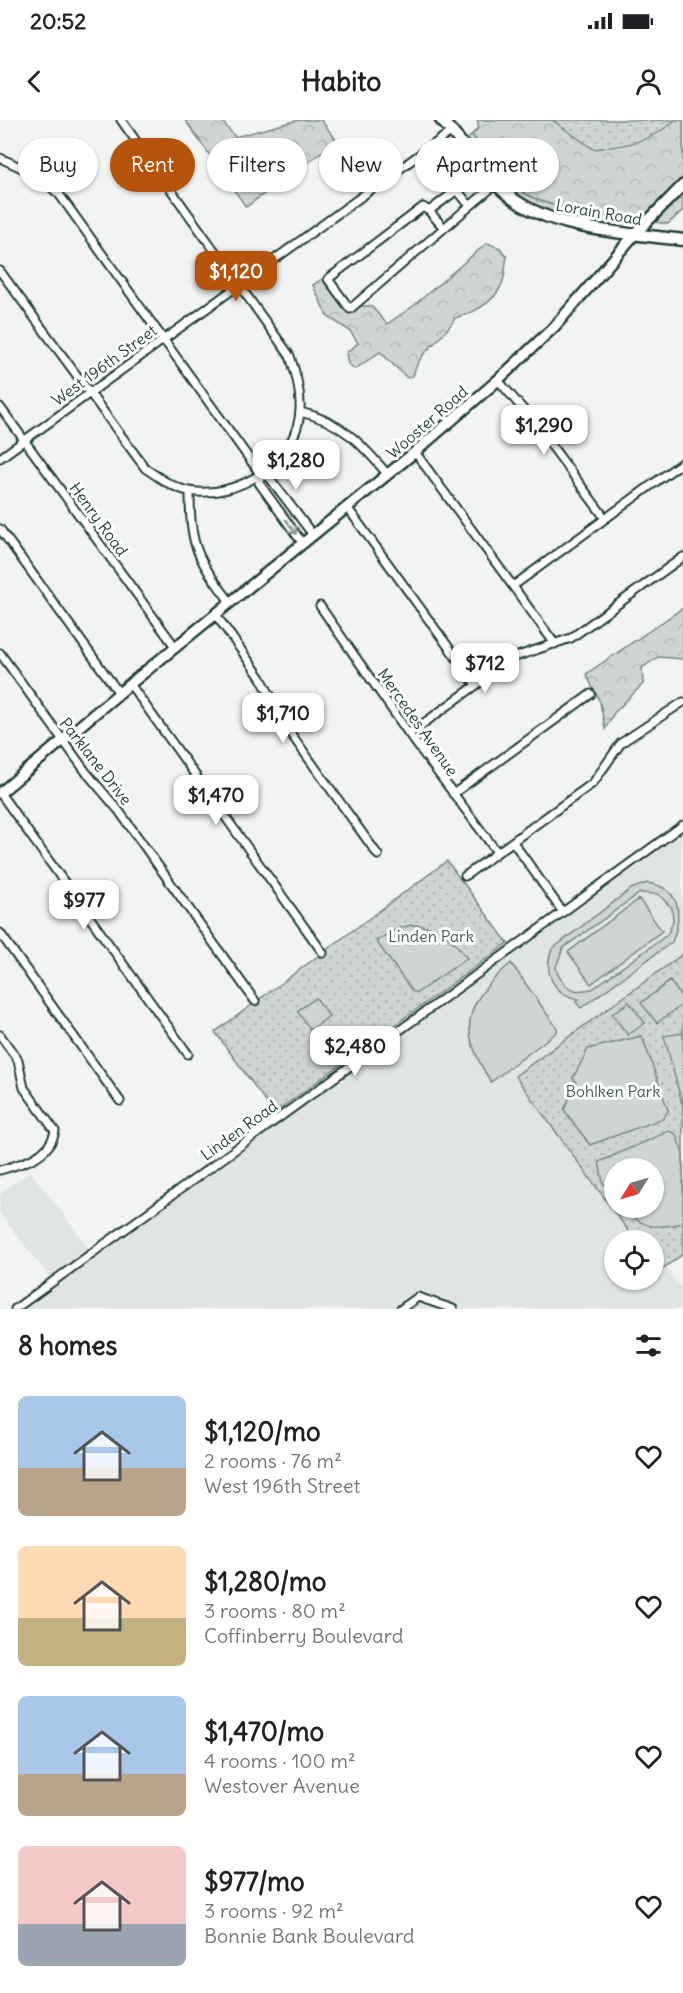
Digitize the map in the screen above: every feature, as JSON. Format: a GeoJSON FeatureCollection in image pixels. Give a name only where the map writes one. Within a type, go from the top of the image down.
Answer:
{"type":"FeatureCollection","features":[{"type":"Feature","properties":{"kind":"main road","name":"Lorain Road"},"geometry":{"type":"LineString","coordinates":[[441,120],[458,138]]}},
{"type":"Feature","properties":{"kind":"main road","name":"Wooster Road"},"geometry":{"type":"LineString","coordinates":[[0,793],[119,693],[415,453],[498,380],[555,326],[635,234],[683,185]]}},
{"type":"Feature","properties":{"kind":"main road","name":"Lorain Road"},"geometry":{"type":"LineString","coordinates":[[506,192],[522,205],[548,219],[635,234],[681,237]]}},
{"type":"Feature","properties":{"kind":"street"},"geometry":{"type":"LineString","coordinates":[[0,271],[145,468],[163,480],[190,491],[224,491],[261,475],[284,451],[293,436],[300,412],[297,377],[290,356],[121,120]]}},
{"type":"Feature","properties":{"kind":"street","name":"West 196th Street"},"geometry":{"type":"LineString","coordinates":[[3,456],[452,131]]}},
{"type":"Feature","properties":{"kind":"street"},"geometry":{"type":"LineString","coordinates":[[0,158],[35,174],[59,194],[261,475],[269,477],[313,535]]}},
{"type":"Feature","properties":{"kind":"street"},"geometry":{"type":"LineString","coordinates":[[429,211],[454,192]]}},
{"type":"Feature","properties":{"kind":"street"},"geometry":{"type":"LineString","coordinates":[[459,192],[470,207]]}},
{"type":"Feature","properties":{"kind":"street"},"geometry":{"type":"LineString","coordinates":[[444,228],[423,207],[328,279],[337,296],[350,309],[487,192]]}},
{"type":"Feature","properties":{"kind":"street"},"geometry":{"type":"LineString","coordinates":[[498,380],[534,422],[605,518]]}},
{"type":"Feature","properties":{"kind":"street","name":"Henry Road"},"geometry":{"type":"LineString","coordinates":[[0,406],[176,648]]}},
{"type":"Feature","properties":{"kind":"street"},"geometry":{"type":"LineString","coordinates":[[300,412],[321,416],[344,428],[363,445],[388,475]]}},
{"type":"Feature","properties":{"kind":"street"},"geometry":{"type":"LineString","coordinates":[[415,453],[555,644]]}},
{"type":"Feature","properties":{"kind":"street"},"geometry":{"type":"LineString","coordinates":[[513,586],[683,462]]}},
{"type":"Feature","properties":{"kind":"street"},"geometry":{"type":"LineString","coordinates":[[261,475],[259,483],[303,544]]}},
{"type":"Feature","properties":{"kind":"street"},"geometry":{"type":"LineString","coordinates":[[190,491],[191,536],[196,552],[231,603]]}},
{"type":"Feature","properties":{"kind":"street"},"geometry":{"type":"LineString","coordinates":[[347,507],[476,685]]}},
{"type":"Feature","properties":{"kind":"street"},"geometry":{"type":"LineString","coordinates":[[0,529],[119,693]]}},
{"type":"Feature","properties":{"kind":"street"},"geometry":{"type":"LineString","coordinates":[[409,734],[515,657],[571,638],[683,557]]}},
{"type":"Feature","properties":{"kind":"street","name":"Mercedes Avenue"},"geometry":{"type":"LineString","coordinates":[[320,606],[409,734],[497,852]]}},
{"type":"Feature","properties":{"kind":"street"},"geometry":{"type":"LineString","coordinates":[[216,615],[261,678],[291,734],[378,855]]}},
{"type":"Feature","properties":{"kind":"street","name":"Parklane Drive"},"geometry":{"type":"LineString","coordinates":[[0,653],[63,742],[119,811],[255,1002]]}},
{"type":"Feature","properties":{"kind":"street"},"geometry":{"type":"LineString","coordinates":[[130,684],[323,953]]}},
{"type":"Feature","properties":{"kind":"street"},"geometry":{"type":"LineString","coordinates":[[453,794],[591,694]]}},
{"type":"Feature","properties":{"kind":"street"},"geometry":{"type":"LineString","coordinates":[[465,876],[593,783],[610,756],[629,739],[683,702]]}},
{"type":"Feature","properties":{"kind":"street"},"geometry":{"type":"LineString","coordinates":[[0,793],[188,1054]]}},
{"type":"Feature","properties":{"kind":"street","name":"Linden Road"},"geometry":{"type":"LineString","coordinates":[[15,1309],[683,825]]}},
{"type":"Feature","properties":{"kind":"street"},"geometry":{"type":"LineString","coordinates":[[513,842],[562,911]]}},
{"type":"Feature","properties":{"kind":"street"},"geometry":{"type":"LineString","coordinates":[[0,933],[120,1101]]}},
{"type":"Feature","properties":{"kind":"street"},"geometry":{"type":"LineString","coordinates":[[0,1035],[18,1060],[24,1088],[55,1131],[51,1145],[32,1160],[0,1170]]}},
{"type":"Feature","properties":{"kind":"street"},"geometry":{"type":"LineString","coordinates":[[401,1309],[418,1297],[453,1309]]}},
{"type":"Feature","properties":{"kind":"shaded area"},"geometry":{"type":"Polygon","coordinates":[[[681,834],[683,954],[516,1076],[604,1197],[604,1218],[619,1218],[628,1230],[604,1230],[604,1290],[664,1290],[665,1266],[683,1290],[682,1309],[23,1309],[681,834]]]}},
{"type":"Feature","properties":{"kind":"shaded area"},"geometry":{"type":"Polygon","coordinates":[[[30,1171],[90,1250],[50,1278],[0,1213],[0,1194],[30,1171]]]}},
{"type":"Feature","properties":{"kind":"green space"},"geometry":{"type":"Polygon","coordinates":[[[185,120],[221,120],[235,137],[298,120],[321,120],[335,138],[319,138],[319,154],[307,163],[307,138],[207,138],[207,151],[185,120]]]}},
{"type":"Feature","properties":{"kind":"green space"},"geometry":{"type":"Polygon","coordinates":[[[477,120],[683,120],[683,182],[634,234],[531,209],[514,192],[559,192],[559,138],[469,138],[479,127],[477,120]]]}},
{"type":"Feature","properties":{"kind":"green space"},"geometry":{"type":"Polygon","coordinates":[[[477,120],[552,120],[593,149],[637,142],[657,133],[675,120],[683,120],[683,210],[668,224],[575,211],[539,200],[522,192],[559,192],[559,138],[474,138],[472,135],[479,127],[477,120]]]}},
{"type":"Feature","properties":{"kind":"green space"},"geometry":{"type":"Polygon","coordinates":[[[235,192],[267,192],[246,207],[235,192]]]}},
{"type":"Feature","properties":{"kind":"green space"},"geometry":{"type":"Polygon","coordinates":[[[487,243],[500,248],[507,257],[505,274],[497,293],[478,309],[455,318],[420,359],[413,376],[407,378],[380,352],[355,369],[348,364],[346,353],[358,343],[350,331],[327,316],[313,285],[322,279],[347,312],[359,306],[371,306],[387,324],[412,307],[487,243]]]}},
{"type":"Feature","properties":{"kind":"green space"},"geometry":{"type":"Polygon","coordinates":[[[683,608],[683,659],[658,657],[642,668],[643,684],[614,713],[605,729],[600,702],[586,674],[683,608]]]}},
{"type":"Feature","properties":{"kind":"green space","name":"Linden Park"},"geometry":{"type":"Polygon","coordinates":[[[447,861],[508,943],[274,1113],[215,1032],[447,861]]]}},
{"type":"Feature","properties":{"kind":"green space"},"geometry":{"type":"Polygon","coordinates":[[[647,883],[667,890],[673,896],[678,922],[672,942],[581,1008],[576,1002],[579,999],[563,993],[552,981],[549,966],[552,949],[631,889],[647,883]],[[640,893],[563,948],[556,967],[558,975],[566,986],[577,991],[592,989],[667,935],[673,921],[672,908],[658,894],[640,893]]]}},
{"type":"Feature","properties":{"kind":"green space"},"geometry":{"type":"Polygon","coordinates":[[[639,899],[662,931],[591,984],[568,952],[639,899]]]}},
{"type":"Feature","properties":{"kind":"green space"},"geometry":{"type":"Polygon","coordinates":[[[411,925],[429,927],[444,934],[467,958],[418,992],[413,992],[376,941],[395,930],[411,925]]]}},
{"type":"Feature","properties":{"kind":"green space","name":"Bohlken Park"},"geometry":{"type":"Polygon","coordinates":[[[683,954],[683,1254],[664,1268],[664,1230],[628,1230],[619,1218],[664,1218],[664,1158],[604,1158],[604,1198],[515,1076],[683,954]]]}},
{"type":"Feature","properties":{"kind":"green space"},"geometry":{"type":"Polygon","coordinates":[[[511,963],[557,1028],[557,1032],[491,1082],[473,1046],[470,1031],[471,1017],[475,1004],[484,991],[511,963]]]}},
{"type":"Feature","properties":{"kind":"green space"},"geometry":{"type":"Polygon","coordinates":[[[670,981],[683,999],[683,1004],[657,1023],[641,1003],[670,981]]]}},
{"type":"Feature","properties":{"kind":"green space"},"geometry":{"type":"Polygon","coordinates":[[[316,998],[329,1016],[311,1030],[297,1011],[316,998]]]}},
{"type":"Feature","properties":{"kind":"green space"},"geometry":{"type":"Polygon","coordinates":[[[629,1002],[645,1023],[628,1035],[612,1014],[629,1002]]]}},
{"type":"Feature","properties":{"kind":"green space"},"geometry":{"type":"Polygon","coordinates":[[[683,1033],[683,1107],[664,1036],[683,1033]]]}},
{"type":"Feature","properties":{"kind":"green space"},"geometry":{"type":"Polygon","coordinates":[[[642,1036],[668,1110],[664,1118],[590,1145],[564,1110],[576,1083],[573,1078],[588,1049],[642,1036]]]}},
{"type":"Feature","properties":{"kind":"green space"},"geometry":{"type":"Polygon","coordinates":[[[669,1131],[676,1134],[683,1154],[683,1223],[650,1226],[634,1218],[664,1218],[664,1158],[608,1158],[669,1131]]]}},
{"type":"Feature","properties":{"kind":"green space"},"geometry":{"type":"Polygon","coordinates":[[[604,1160],[604,1184],[603,1183],[599,1162],[604,1160]]]}}]}
